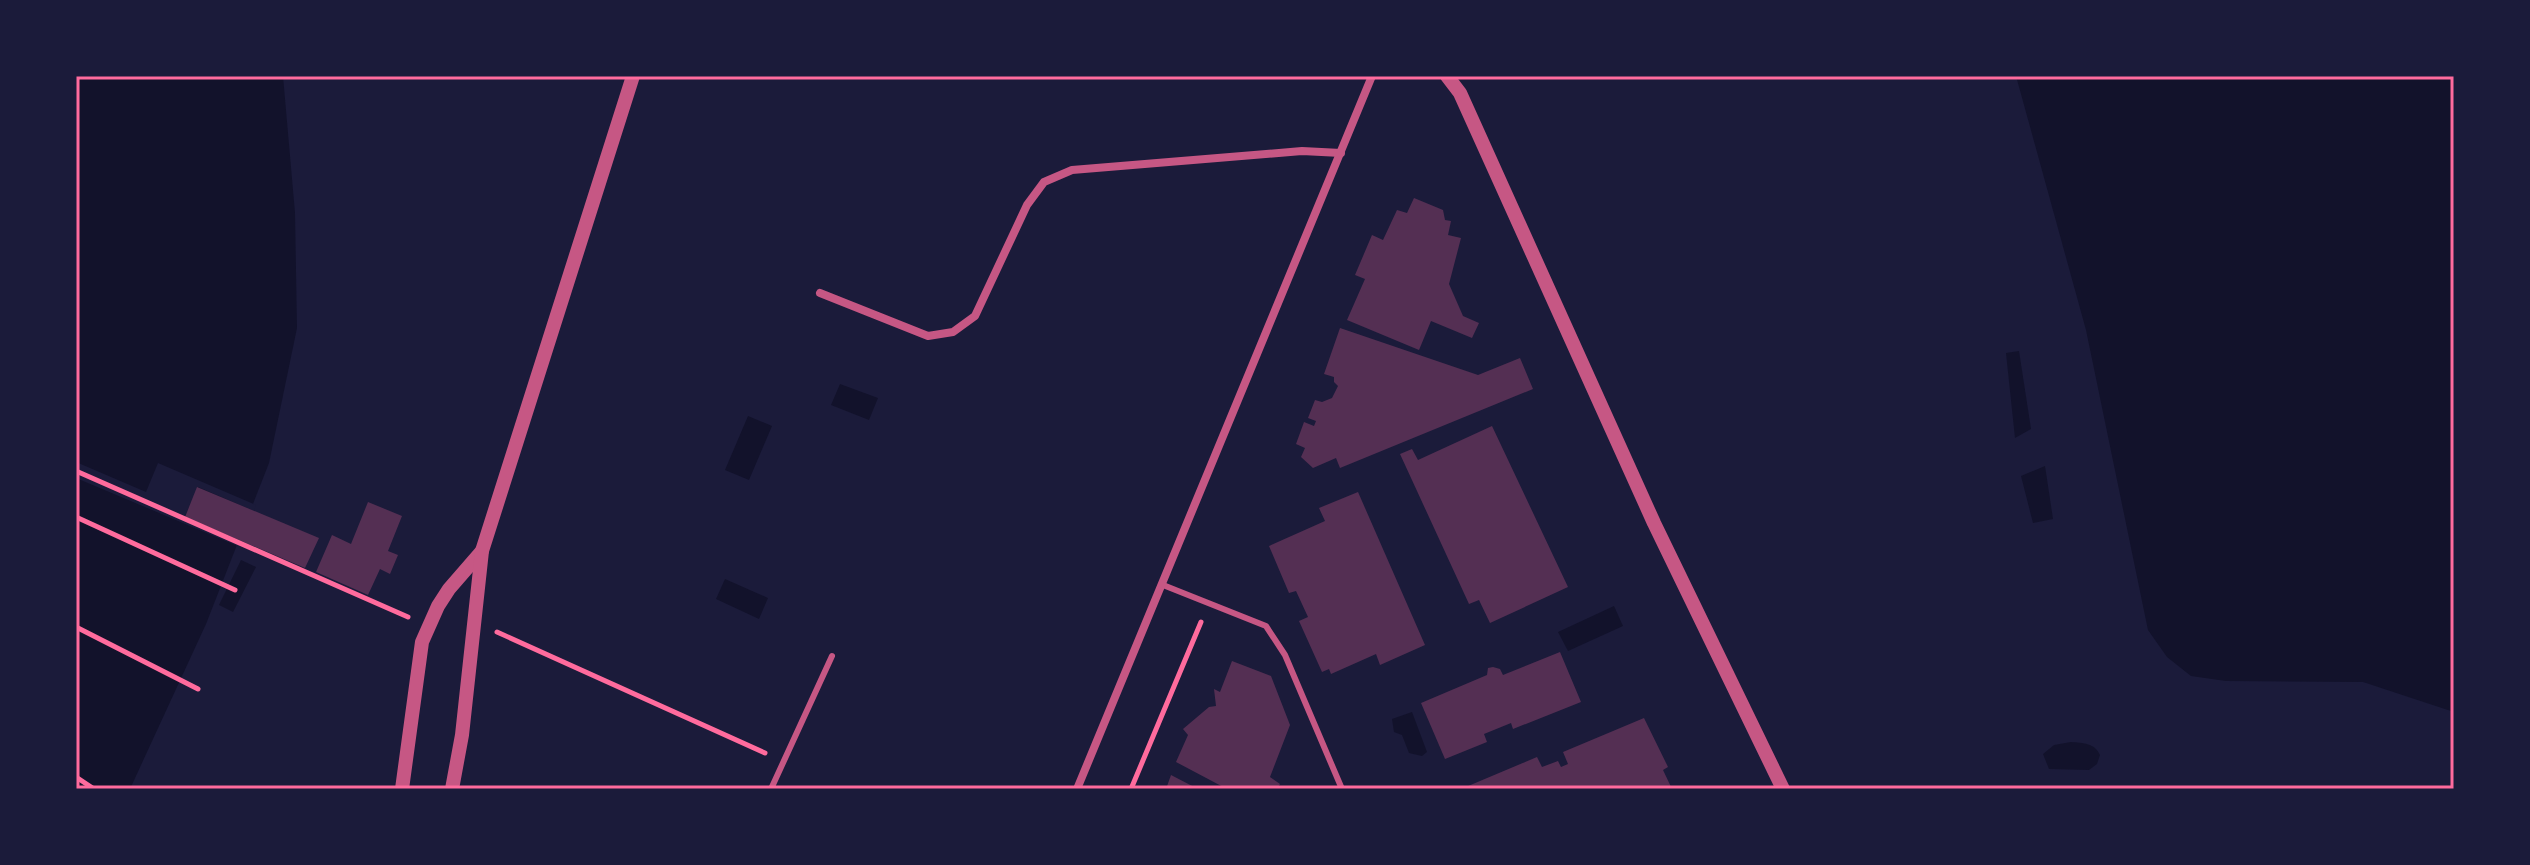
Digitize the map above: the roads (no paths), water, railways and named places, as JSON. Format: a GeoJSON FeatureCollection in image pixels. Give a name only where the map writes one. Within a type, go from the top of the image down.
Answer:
{"type":"FeatureCollection","features":[{"type":"Feature","properties":{"kind":"street"},"geometry":{"type":"LineString","coordinates":[[452,789],[476,622],[482,551],[633,76]]}},
{"type":"Feature","properties":{"kind":"street"},"geometry":{"type":"LineString","coordinates":[[1077,789],[1372,76]]}},
{"type":"Feature","properties":{"kind":"street"},"geometry":{"type":"LineString","coordinates":[[1447,76],[1460,93],[1654,523],[1783,789]]}},
{"type":"Feature","properties":{"kind":"street"},"geometry":{"type":"LineString","coordinates":[[820,293],[928,336],[953,332],[975,316],[1027,205],[1044,182],[1072,170],[1302,151],[1341,153]]}},
{"type":"Feature","properties":{"kind":"street"},"geometry":{"type":"LineString","coordinates":[[402,789],[422,642],[438,606],[482,551]]}},
{"type":"Feature","properties":{"kind":"lane"},"geometry":{"type":"LineString","coordinates":[[1163,585],[1266,626],[1285,655],[1342,789]]}},
{"type":"Feature","properties":{"kind":"lane"},"geometry":{"type":"LineString","coordinates":[[771,789],[832,656]]}}]}
